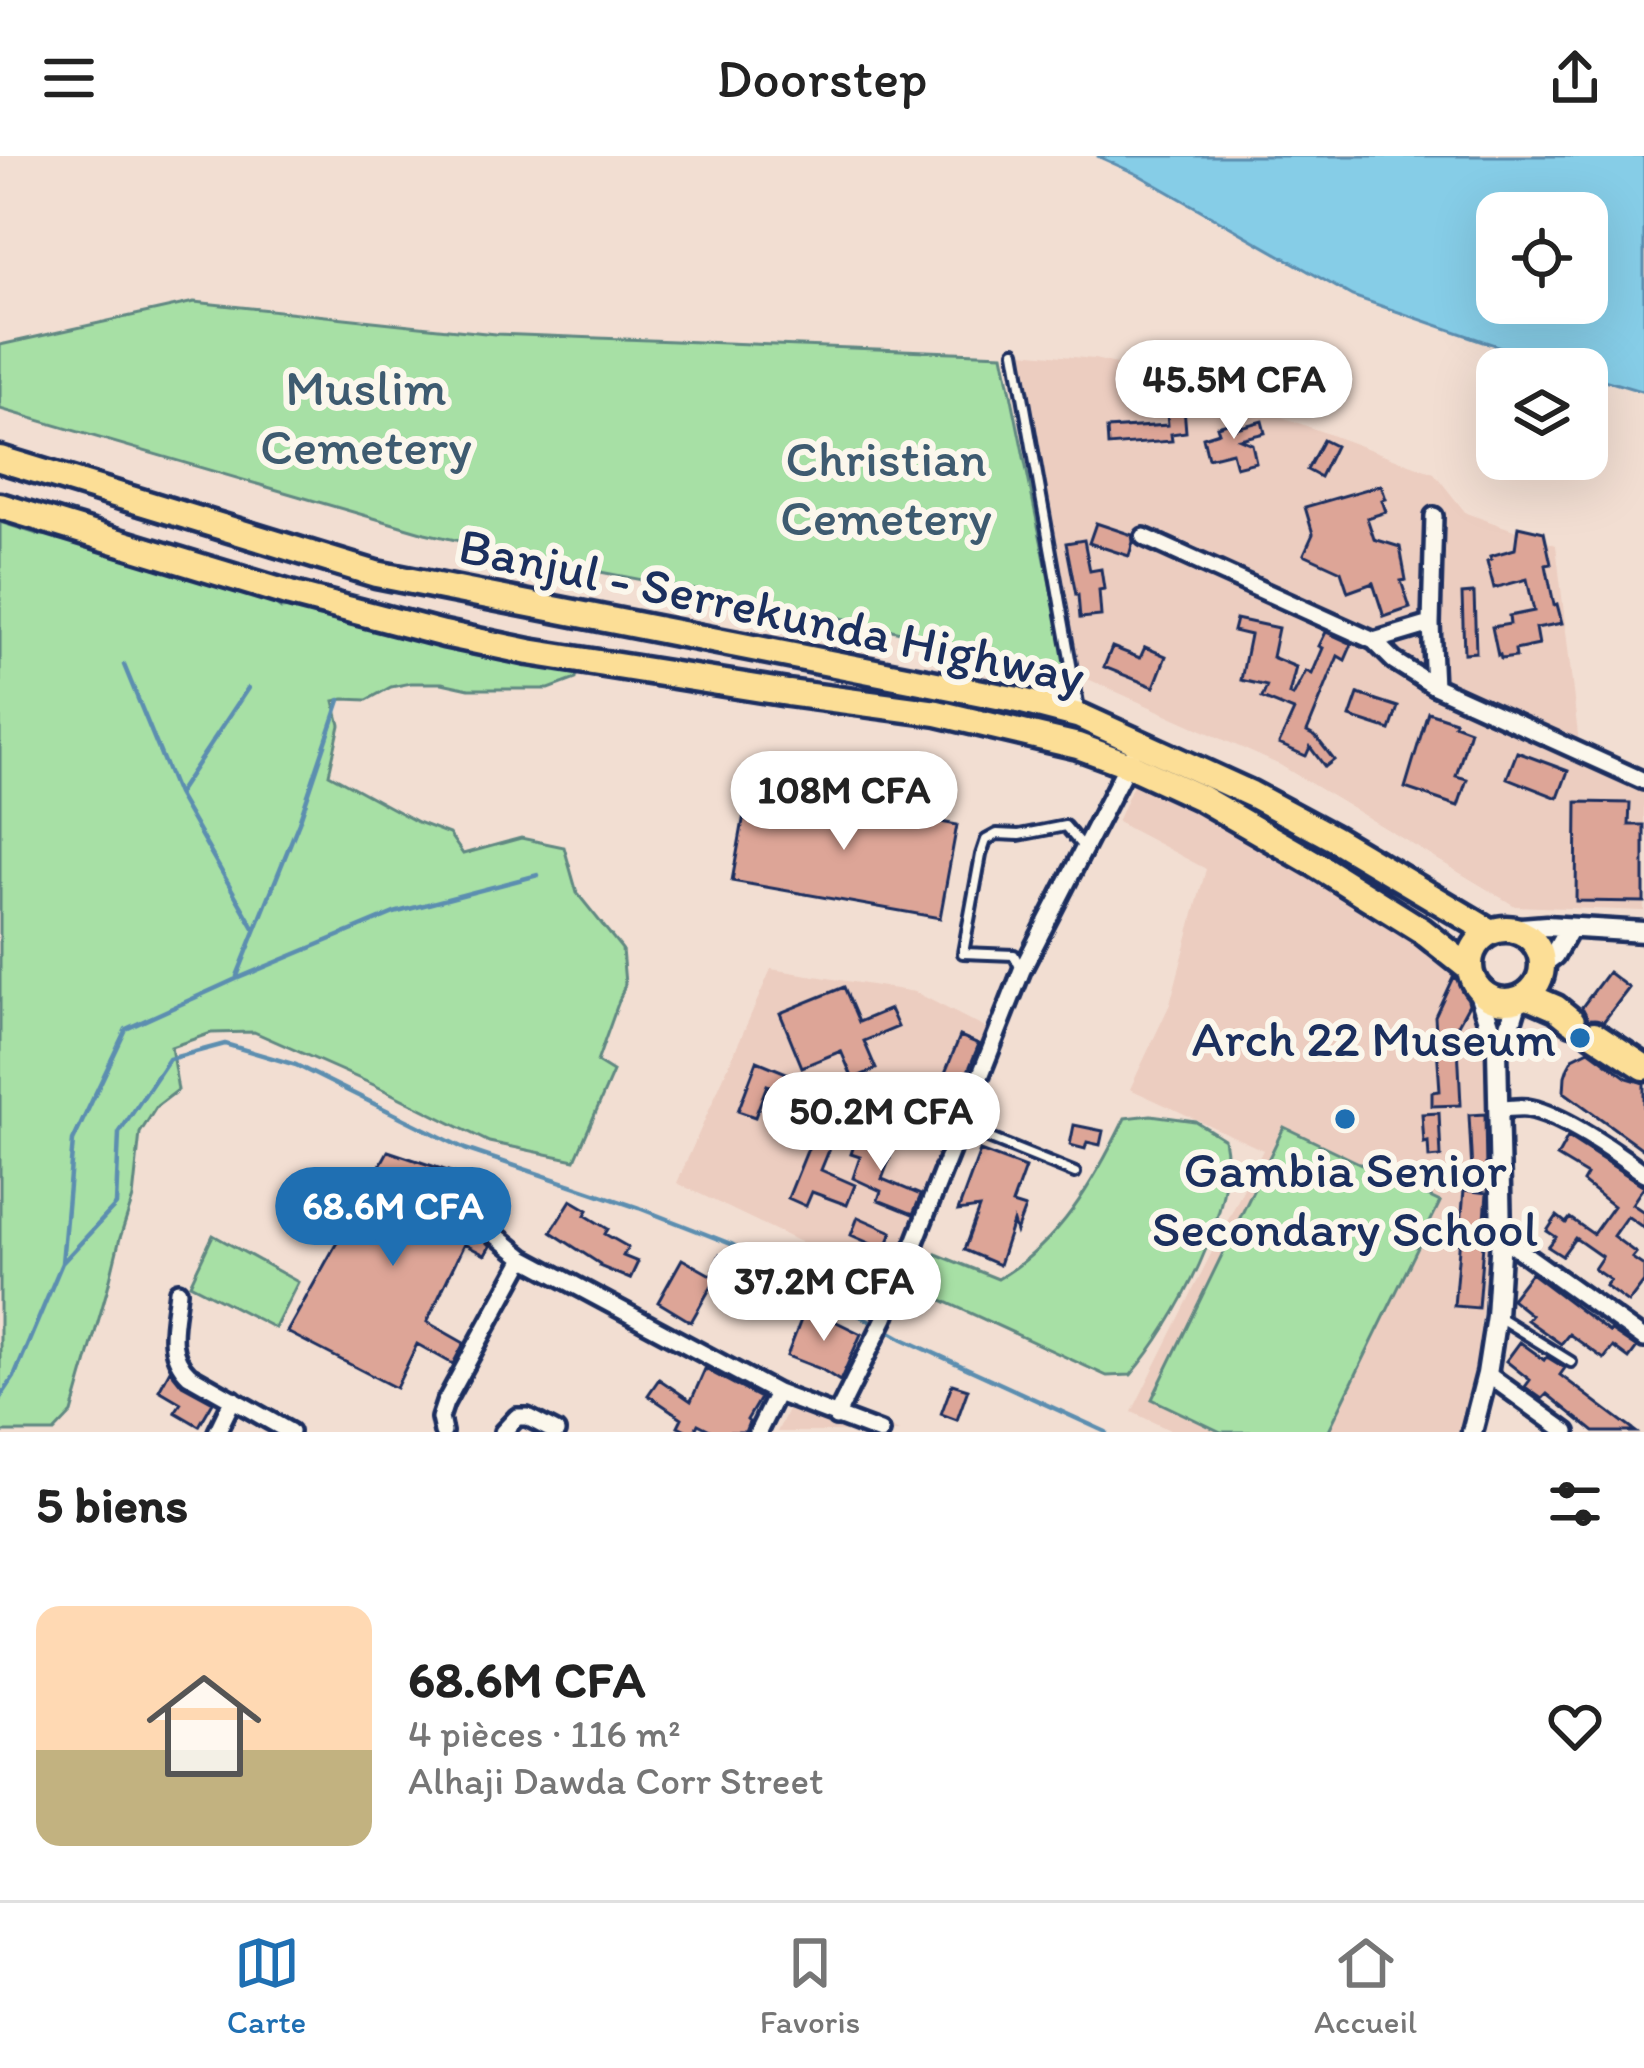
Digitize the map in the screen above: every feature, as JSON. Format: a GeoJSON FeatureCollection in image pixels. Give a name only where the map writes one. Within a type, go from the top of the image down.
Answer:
{"type":"FeatureCollection","features":[{"type":"Feature","properties":{"kind":"highway","name":"Banjul - Serrekunda Highway"},"geometry":{"type":"LineString","coordinates":[[0,459],[376,574],[1081,716],[1202,798],[1420,931],[1473,977]]}},
{"type":"Feature","properties":{"kind":"highway","name":"Banjul - Serrekunda Highway"},"geometry":{"type":"LineString","coordinates":[[0,506],[267,587],[444,634],[529,652],[938,713],[1078,746],[1133,753],[1271,805],[1499,931]]}},
{"type":"Feature","properties":{"kind":"highway"},"geometry":{"type":"LineString","coordinates":[[788,693],[790,655]]}},
{"type":"Feature","properties":{"kind":"highway"},"geometry":{"type":"LineString","coordinates":[[1531,984],[1535,944],[1528,936],[1499,931],[1479,941],[1472,954],[1473,977],[1495,999],[1531,984],[1546,987],[1574,1021],[1644,1067]]}},
{"type":"Feature","properties":{"kind":"street"},"geometry":{"type":"LineString","coordinates":[[1434,516],[1434,686]]}},
{"type":"Feature","properties":{"kind":"street"},"geometry":{"type":"LineString","coordinates":[[1144,537],[1374,641],[1394,661],[1434,686],[1644,781]]}},
{"type":"Feature","properties":{"kind":"street"},"geometry":{"type":"LineString","coordinates":[[1374,641],[1431,624]]}},
{"type":"Feature","properties":{"kind":"street"},"geometry":{"type":"LineString","coordinates":[[836,1417],[885,1318],[1022,970],[1133,753]]}},
{"type":"Feature","properties":{"kind":"street"},"geometry":{"type":"LineString","coordinates":[[1497,1049],[1531,984],[1569,928]]}},
{"type":"Feature","properties":{"kind":"street"},"geometry":{"type":"LineString","coordinates":[[1499,931],[1644,932]]}},
{"type":"Feature","properties":{"kind":"street"},"geometry":{"type":"LineString","coordinates":[[1472,1432],[1496,1316],[1501,1237],[1497,1049],[1473,977]]}},
{"type":"Feature","properties":{"kind":"street"},"geometry":{"type":"LineString","coordinates":[[1498,1109],[1544,1113],[1644,1173]]}},
{"type":"Feature","properties":{"kind":"street"},"geometry":{"type":"LineString","coordinates":[[492,1232],[524,1258],[777,1393],[880,1432]]}},
{"type":"Feature","properties":{"kind":"street"},"geometry":{"type":"LineString","coordinates":[[1501,1237],[1644,1339]]}},
{"type":"Feature","properties":{"kind":"street"},"geometry":{"type":"LineString","coordinates":[[443,1432],[440,1418],[445,1403],[524,1258]]}},
{"type":"Feature","properties":{"kind":"street"},"geometry":{"type":"LineString","coordinates":[[178,1291],[172,1348],[178,1364],[189,1375],[290,1432]]}},
{"type":"Feature","properties":{"kind":"street"},"geometry":{"type":"LineString","coordinates":[[1487,1374],[1567,1432]]}},
{"type":"Feature","properties":{"kind":"street"},"geometry":{"type":"LineString","coordinates":[[758,1432],[777,1393]]}},
{"type":"Feature","properties":{"kind":"street"},"geometry":{"type":"LineString","coordinates":[[217,1432],[233,1400]]}},
{"type":"Feature","properties":{"kind":"street"},"geometry":{"type":"LineString","coordinates":[[503,1432],[518,1417],[527,1417],[556,1432]]}},
{"type":"Feature","properties":{"kind":"lane"},"geometry":{"type":"LineString","coordinates":[[1015,351],[1081,716]]}},
{"type":"Feature","properties":{"kind":"lane"},"geometry":{"type":"LineString","coordinates":[[1022,970],[1014,955],[963,953],[986,840],[997,834],[1065,826],[1084,848]]}},
{"type":"Feature","properties":{"kind":"lane"},"geometry":{"type":"LineString","coordinates":[[961,1127],[1076,1173]]}},
{"type":"Feature","properties":{"kind":"lane"},"geometry":{"type":"LineString","coordinates":[[1496,1316],[1571,1362]]}},
{"type":"Feature","properties":{"kind":"shaded area"},"geometry":{"type":"Polygon","coordinates":[[[1021,352],[1094,359],[1171,376],[1434,473],[1466,513],[1556,545],[1580,752],[1644,786],[1644,911],[1515,906],[1280,765],[1081,676],[1021,352]]]}},
{"type":"Feature","properties":{"kind":"shaded area","name":"Gambia Senior Secondary School"},"geometry":{"type":"Polygon","coordinates":[[[1137,775],[1299,857],[1455,961],[1476,993],[1493,1067],[1494,1189],[1476,1367],[1459,1432],[1174,1432],[1132,1412],[1263,1150],[1130,1089],[1170,1004],[1206,869],[1117,822],[1137,775]]]}},
{"type":"Feature","properties":{"kind":"shaded area"},"geometry":{"type":"Polygon","coordinates":[[[771,969],[915,992],[989,1030],[944,1135],[890,1285],[677,1183],[771,969]]]}},
{"type":"Feature","properties":{"kind":"shaded area"},"geometry":{"type":"Polygon","coordinates":[[[840,1403],[899,1432],[777,1432],[790,1406],[840,1403]]]}},
{"type":"Feature","properties":{"kind":"green space","name":"Christian Cemetery"},"geometry":{"type":"Polygon","coordinates":[[[194,302],[495,334],[1003,354],[1068,673],[851,620],[425,533],[0,409],[0,345],[194,302]]]}},
{"type":"Feature","properties":{"kind":"green space"},"geometry":{"type":"Polygon","coordinates":[[[0,522],[40,535],[76,537],[260,597],[281,609],[318,606],[347,624],[497,659],[577,671],[576,679],[549,689],[411,683],[367,700],[334,701],[340,725],[329,774],[449,834],[463,854],[521,838],[564,847],[577,893],[622,949],[625,984],[597,1062],[613,1072],[575,1160],[489,1142],[254,1032],[211,1033],[171,1047],[178,1090],[157,1106],[140,1133],[133,1198],[72,1413],[54,1432],[0,1432],[0,522]]]}},
{"type":"Feature","properties":{"kind":"green space"},"geometry":{"type":"Polygon","coordinates":[[[1151,1115],[1195,1121],[1224,1139],[1226,1167],[1222,1198],[1200,1264],[1166,1326],[1131,1375],[1107,1376],[918,1289],[936,1254],[998,1279],[1020,1264],[1074,1208],[1125,1118],[1151,1115]]]}},
{"type":"Feature","properties":{"kind":"green space"},"geometry":{"type":"Polygon","coordinates":[[[1284,1127],[1440,1202],[1328,1432],[1221,1432],[1152,1399],[1284,1127]]]}},
{"type":"Feature","properties":{"kind":"green space"},"geometry":{"type":"Polygon","coordinates":[[[213,1235],[298,1282],[275,1328],[190,1284],[213,1235]]]}},
{"type":"Feature","properties":{"kind":"water"},"geometry":{"type":"Polygon","coordinates":[[[1097,156],[1644,156],[1644,392],[1608,381],[1608,348],[1503,348],[1352,296],[1097,156]]]}},
{"type":"Feature","properties":{"kind":"building"},"geometry":{"type":"Polygon","coordinates":[[[1171,357],[1174,382],[1182,382],[1186,432],[1171,434],[1172,441],[1108,446],[1107,429],[1168,425],[1166,400],[1138,402],[1137,384],[1163,382],[1161,358],[1171,357]]]}},
{"type":"Feature","properties":{"kind":"building"},"geometry":{"type":"Polygon","coordinates":[[[1262,421],[1265,433],[1240,439],[1252,444],[1256,462],[1236,467],[1232,452],[1208,458],[1203,437],[1219,432],[1217,426],[1231,422],[1233,429],[1262,421]]]}},
{"type":"Feature","properties":{"kind":"building"},"geometry":{"type":"Polygon","coordinates":[[[1323,440],[1335,446],[1320,477],[1307,470],[1323,440]]]}},
{"type":"Feature","properties":{"kind":"building"},"geometry":{"type":"Polygon","coordinates":[[[1381,485],[1386,512],[1367,518],[1374,539],[1400,547],[1406,580],[1401,581],[1410,608],[1384,617],[1373,583],[1348,592],[1341,571],[1304,554],[1313,534],[1305,507],[1381,485]]]}},
{"type":"Feature","properties":{"kind":"building"},"geometry":{"type":"Polygon","coordinates":[[[1096,523],[1132,535],[1129,556],[1089,543],[1096,523]]]}},
{"type":"Feature","properties":{"kind":"building"},"geometry":{"type":"Polygon","coordinates":[[[1518,526],[1544,532],[1551,564],[1546,565],[1562,623],[1536,628],[1539,645],[1515,650],[1516,657],[1501,659],[1492,627],[1510,624],[1509,616],[1534,611],[1527,579],[1494,588],[1487,561],[1515,549],[1518,526]]]}},
{"type":"Feature","properties":{"kind":"building"},"geometry":{"type":"Polygon","coordinates":[[[1084,540],[1090,571],[1101,569],[1104,589],[1099,590],[1101,616],[1080,618],[1066,543],[1084,540]]]}},
{"type":"Feature","properties":{"kind":"building"},"geometry":{"type":"Polygon","coordinates":[[[1474,593],[1476,652],[1464,653],[1462,594],[1474,593]]]}},
{"type":"Feature","properties":{"kind":"building"},"geometry":{"type":"Polygon","coordinates":[[[1236,619],[1278,628],[1272,657],[1296,667],[1289,694],[1293,696],[1306,671],[1312,674],[1326,632],[1352,644],[1345,660],[1338,656],[1307,732],[1334,760],[1325,767],[1310,747],[1306,756],[1279,744],[1294,711],[1262,698],[1267,686],[1241,680],[1250,635],[1233,631],[1236,619]]]}},
{"type":"Feature","properties":{"kind":"building"},"geometry":{"type":"Polygon","coordinates":[[[1112,647],[1140,658],[1145,647],[1166,656],[1154,687],[1104,667],[1112,647]]]}},
{"type":"Feature","properties":{"kind":"building"},"geometry":{"type":"Polygon","coordinates":[[[1358,694],[1398,707],[1390,730],[1350,717],[1358,694]]]}},
{"type":"Feature","properties":{"kind":"building"},"geometry":{"type":"Polygon","coordinates":[[[1428,712],[1470,730],[1456,776],[1467,779],[1458,806],[1405,788],[1428,712]]]}},
{"type":"Feature","properties":{"kind":"building"},"geometry":{"type":"Polygon","coordinates":[[[1517,752],[1568,771],[1558,798],[1507,778],[1517,752]]]}},
{"type":"Feature","properties":{"kind":"building"},"geometry":{"type":"Polygon","coordinates":[[[749,787],[957,825],[940,918],[732,881],[749,787]]]}},
{"type":"Feature","properties":{"kind":"building"},"geometry":{"type":"Polygon","coordinates":[[[1577,802],[1630,803],[1629,825],[1644,825],[1644,902],[1576,901],[1577,802]]]}},
{"type":"Feature","properties":{"kind":"building"},"geometry":{"type":"Polygon","coordinates":[[[1608,972],[1629,988],[1604,1021],[1588,1019],[1582,1007],[1608,972]]]}},
{"type":"Feature","properties":{"kind":"building"},"geometry":{"type":"Polygon","coordinates":[[[1453,977],[1464,984],[1469,1004],[1457,1026],[1461,1105],[1432,1106],[1432,1092],[1440,1091],[1435,1016],[1453,977]]]}},
{"type":"Feature","properties":{"kind":"building"},"geometry":{"type":"Polygon","coordinates":[[[844,987],[859,1022],[890,1009],[898,1027],[864,1041],[876,1069],[853,1079],[841,1051],[802,1067],[780,1013],[844,987]]]}},
{"type":"Feature","properties":{"kind":"building"},"geometry":{"type":"Polygon","coordinates":[[[960,1036],[979,1044],[958,1096],[939,1088],[960,1036]]]}},
{"type":"Feature","properties":{"kind":"building"},"geometry":{"type":"Polygon","coordinates":[[[1589,1050],[1627,1078],[1644,1083],[1644,1150],[1564,1092],[1573,1058],[1589,1050]]]}},
{"type":"Feature","properties":{"kind":"building"},"geometry":{"type":"Polygon","coordinates":[[[757,1061],[850,1099],[821,1170],[855,1185],[847,1205],[812,1192],[806,1206],[788,1198],[824,1109],[767,1085],[755,1117],[738,1111],[757,1061]]]}},
{"type":"Feature","properties":{"kind":"building"},"geometry":{"type":"Polygon","coordinates":[[[882,1082],[923,1099],[916,1117],[946,1129],[940,1144],[866,1114],[882,1082]]]}},
{"type":"Feature","properties":{"kind":"building"},"geometry":{"type":"Polygon","coordinates":[[[1439,1113],[1441,1157],[1429,1158],[1422,1114],[1439,1113]]]}},
{"type":"Feature","properties":{"kind":"building"},"geometry":{"type":"Polygon","coordinates":[[[1485,1114],[1486,1171],[1472,1172],[1469,1115],[1485,1114]]]}},
{"type":"Feature","properties":{"kind":"building"},"geometry":{"type":"Polygon","coordinates":[[[1074,1125],[1103,1131],[1100,1145],[1087,1142],[1085,1149],[1070,1145],[1074,1125]]]}},
{"type":"Feature","properties":{"kind":"building"},"geometry":{"type":"Polygon","coordinates":[[[858,1134],[894,1147],[882,1179],[921,1195],[913,1214],[878,1200],[881,1191],[853,1178],[860,1157],[851,1154],[858,1134]]]}},
{"type":"Feature","properties":{"kind":"building"},"geometry":{"type":"Polygon","coordinates":[[[1568,1137],[1644,1186],[1632,1204],[1644,1212],[1644,1228],[1627,1216],[1613,1236],[1636,1253],[1632,1258],[1644,1266],[1644,1282],[1628,1303],[1605,1286],[1610,1280],[1594,1269],[1602,1257],[1575,1238],[1562,1256],[1548,1247],[1556,1237],[1547,1231],[1557,1216],[1566,1223],[1570,1218],[1593,1234],[1613,1206],[1583,1182],[1587,1175],[1557,1157],[1568,1137]]]}},
{"type":"Feature","properties":{"kind":"building"},"geometry":{"type":"Polygon","coordinates":[[[388,1151],[492,1186],[472,1227],[490,1246],[485,1255],[464,1244],[427,1322],[464,1343],[453,1364],[417,1344],[396,1388],[287,1332],[388,1151]]]}},
{"type":"Feature","properties":{"kind":"building"},"geometry":{"type":"Polygon","coordinates":[[[980,1151],[1025,1168],[1012,1204],[1025,1208],[1016,1232],[1013,1222],[999,1265],[964,1250],[979,1208],[958,1211],[980,1151]]]}},
{"type":"Feature","properties":{"kind":"building"},"geometry":{"type":"Polygon","coordinates":[[[1464,1190],[1487,1193],[1478,1308],[1454,1306],[1464,1190]]]}},
{"type":"Feature","properties":{"kind":"building"},"geometry":{"type":"Polygon","coordinates":[[[571,1200],[608,1229],[605,1234],[628,1247],[623,1256],[638,1262],[630,1279],[599,1266],[551,1232],[571,1200]]]}},
{"type":"Feature","properties":{"kind":"building"},"geometry":{"type":"Polygon","coordinates":[[[858,1217],[892,1232],[885,1250],[851,1235],[858,1217]]]}},
{"type":"Feature","properties":{"kind":"building"},"geometry":{"type":"Polygon","coordinates":[[[720,1254],[748,1267],[742,1281],[714,1268],[720,1254]]]}},
{"type":"Feature","properties":{"kind":"building"},"geometry":{"type":"Polygon","coordinates":[[[682,1259],[716,1278],[691,1322],[658,1302],[682,1259]]]}},
{"type":"Feature","properties":{"kind":"building"},"geometry":{"type":"Polygon","coordinates":[[[1531,1273],[1637,1348],[1629,1359],[1613,1347],[1604,1359],[1569,1334],[1561,1344],[1527,1320],[1531,1315],[1511,1299],[1531,1273]]]}},
{"type":"Feature","properties":{"kind":"building"},"geometry":{"type":"Polygon","coordinates":[[[806,1307],[861,1334],[840,1381],[787,1356],[806,1307]]]}},
{"type":"Feature","properties":{"kind":"building"},"geometry":{"type":"Polygon","coordinates":[[[1520,1342],[1565,1368],[1560,1375],[1636,1432],[1594,1432],[1547,1394],[1542,1399],[1525,1387],[1530,1380],[1506,1361],[1520,1342]]]}},
{"type":"Feature","properties":{"kind":"building"},"geometry":{"type":"Polygon","coordinates":[[[705,1369],[760,1398],[745,1432],[714,1432],[698,1424],[690,1432],[678,1426],[682,1418],[648,1395],[659,1379],[691,1401],[705,1369]]]}},
{"type":"Feature","properties":{"kind":"building"},"geometry":{"type":"Polygon","coordinates":[[[170,1370],[182,1385],[213,1402],[199,1426],[175,1412],[181,1403],[159,1390],[170,1370]]]}},
{"type":"Feature","properties":{"kind":"building"},"geometry":{"type":"Polygon","coordinates":[[[952,1384],[968,1389],[957,1420],[941,1414],[952,1384]]]}},
{"type":"Feature","properties":{"kind":"waterway"},"geometry":{"type":"LineString","coordinates":[[124,665],[177,794],[254,928]]}},
{"type":"Feature","properties":{"kind":"waterway"},"geometry":{"type":"LineString","coordinates":[[178,793],[248,688]]}},
{"type":"Feature","properties":{"kind":"waterway"},"geometry":{"type":"LineString","coordinates":[[237,976],[299,822],[340,700]]}},
{"type":"Feature","properties":{"kind":"waterway"},"geometry":{"type":"LineString","coordinates":[[0,1398],[14,1377],[62,1263],[73,1141],[126,1029],[394,913],[538,875]]}},
{"type":"Feature","properties":{"kind":"waterway"},"geometry":{"type":"LineString","coordinates":[[62,1263],[116,1205],[119,1133],[169,1059],[225,1044],[296,1065],[465,1149],[731,1244],[903,1339],[1106,1432]]}},
{"type":"Feature","properties":{"kind":"place","name":"Arch 22 Museum"},"geometry":{"type":"Point","coordinates":[1580,1038]}},
{"type":"Feature","properties":{"kind":"place","name":"Gambia Senior Secondary School"},"geometry":{"type":"Point","coordinates":[1345,1119]}},
{"type":"Feature","properties":{"kind":"park label","name":"Muslim Cemetery"},"geometry":{"type":"Point","coordinates":[366,416]}}]}
